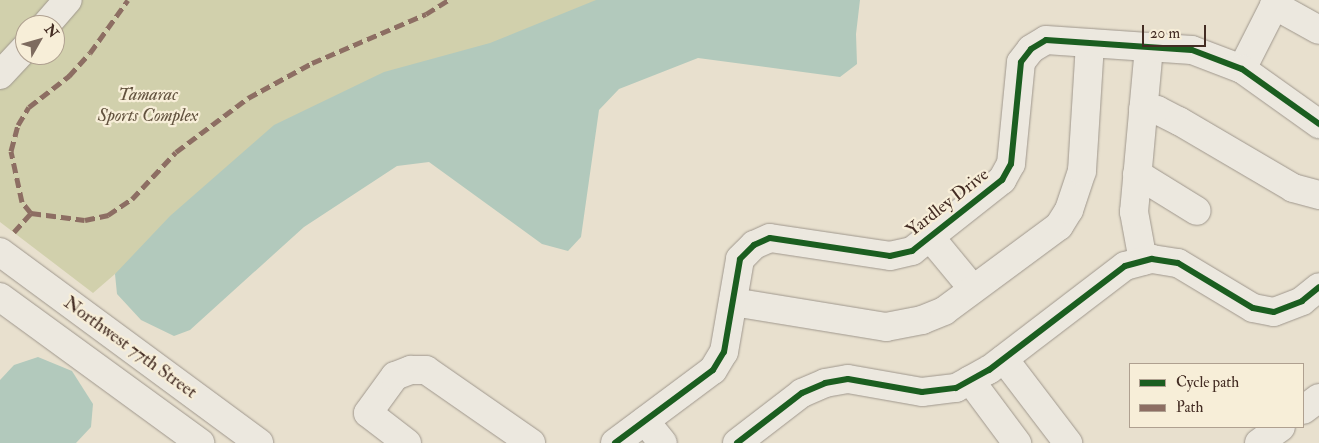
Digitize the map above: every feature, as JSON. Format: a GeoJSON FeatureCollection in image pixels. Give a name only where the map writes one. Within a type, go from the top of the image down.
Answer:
{"type":"FeatureCollection","features":[{"type":"Feature","properties":{"kind":"street"},"geometry":{"type":"LineString","coordinates":[[55,15],[68,0]]}},
{"type":"Feature","properties":{"kind":"street"},"geometry":{"type":"LineString","coordinates":[[1242,70],[1276,3],[1319,30]]}},
{"type":"Feature","properties":{"kind":"street","name":"Yardley Drive"},"geometry":{"type":"LineString","coordinates":[[615,443],[713,370],[724,352],[740,259],[754,245],[770,238],[890,256],[912,251],[1002,180],[1010,164],[1021,62],[1030,49],[1046,40],[1192,50],[1242,70],[1319,124]]}},
{"type":"Feature","properties":{"kind":"street"},"geometry":{"type":"LineString","coordinates":[[733,302],[886,326],[922,320],[944,311],[1058,226],[1077,194],[1082,171],[1090,43]]}},
{"type":"Feature","properties":{"kind":"street"},"geometry":{"type":"LineString","coordinates":[[1143,261],[1134,212],[1149,47]]}},
{"type":"Feature","properties":{"kind":"street"},"geometry":{"type":"LineString","coordinates":[[0,76],[15,59]]}},
{"type":"Feature","properties":{"kind":"street"},"geometry":{"type":"LineString","coordinates":[[1143,110],[1157,110],[1293,188],[1319,195]]}},
{"type":"Feature","properties":{"kind":"street"},"geometry":{"type":"LineString","coordinates":[[1138,174],[1197,211]]}},
{"type":"Feature","properties":{"kind":"street"},"geometry":{"type":"LineString","coordinates":[[930,237],[972,290]]}},
{"type":"Feature","properties":{"kind":"street","name":"Northwest 77th Street"},"geometry":{"type":"LineString","coordinates":[[0,252],[260,443]]}},
{"type":"Feature","properties":{"kind":"street"},"geometry":{"type":"LineString","coordinates":[[737,443],[802,393],[825,383],[848,379],[922,392],[956,388],[1004,359],[1125,266],[1152,258],[1178,263],[1253,308],[1274,312],[1302,301],[1319,287]]}},
{"type":"Feature","properties":{"kind":"street","name":"Northwest 77th Street"},"geometry":{"type":"LineString","coordinates":[[0,297],[200,443]]}},
{"type":"Feature","properties":{"kind":"street"},"geometry":{"type":"LineString","coordinates":[[1004,359],[1060,433]]}},
{"type":"Feature","properties":{"kind":"street"},"geometry":{"type":"LineString","coordinates":[[407,443],[368,414],[395,376],[411,370],[426,370],[531,443]]}},
{"type":"Feature","properties":{"kind":"street"},"geometry":{"type":"LineString","coordinates":[[970,380],[1019,443],[1027,435],[1060,433]]}},
{"type":"Feature","properties":{"kind":"street"},"geometry":{"type":"LineString","coordinates":[[1304,409],[1319,398]]}},
{"type":"Feature","properties":{"kind":"street"},"geometry":{"type":"LineString","coordinates":[[645,421],[663,443]]}},
{"type":"Feature","properties":{"kind":"street"},"geometry":{"type":"LineString","coordinates":[[1259,443],[1280,428]]}},
{"type":"Feature","properties":{"kind":"green space","name":"Tamarac Sports Complex"},"geometry":{"type":"Polygon","coordinates":[[[0,0],[629,0],[115,274],[93,293],[0,222],[0,0]]]}},
{"type":"Feature","properties":{"kind":"shaded area"},"geometry":{"type":"Polygon","coordinates":[[[596,0],[860,0],[856,34],[857,64],[840,77],[698,58],[619,89],[599,110],[581,237],[568,251],[542,244],[429,162],[397,166],[304,227],[190,330],[174,336],[141,320],[117,294],[115,274],[170,216],[274,125],[384,72],[490,43],[596,0]]]}},
{"type":"Feature","properties":{"kind":"shaded area"},"geometry":{"type":"Polygon","coordinates":[[[38,357],[72,371],[93,404],[91,427],[76,443],[0,443],[0,380],[14,365],[38,357]]]}},
{"type":"Feature","properties":{"kind":"marked path"},"geometry":{"type":"LineString","coordinates":[[31,213],[22,202],[11,151],[18,125],[29,107],[69,76],[90,53],[128,0]]}},
{"type":"Feature","properties":{"kind":"marked path"},"geometry":{"type":"LineString","coordinates":[[14,232],[31,213],[85,220],[108,215],[132,199],[176,152],[248,98],[312,63],[426,14],[448,0]]}},
{"type":"Feature","properties":{"kind":"cycle path"},"geometry":{"type":"LineString","coordinates":[[615,443],[713,370],[724,352],[740,259],[754,245],[770,238],[890,256],[912,251],[1002,180],[1011,164],[1021,62],[1031,49],[1046,40],[1192,50],[1242,69],[1319,124]]}},
{"type":"Feature","properties":{"kind":"cycle path"},"geometry":{"type":"LineString","coordinates":[[737,443],[802,393],[825,383],[848,379],[922,392],[956,388],[989,370],[1125,266],[1152,259],[1178,263],[1253,308],[1274,312],[1302,301],[1319,287]]}}]}
